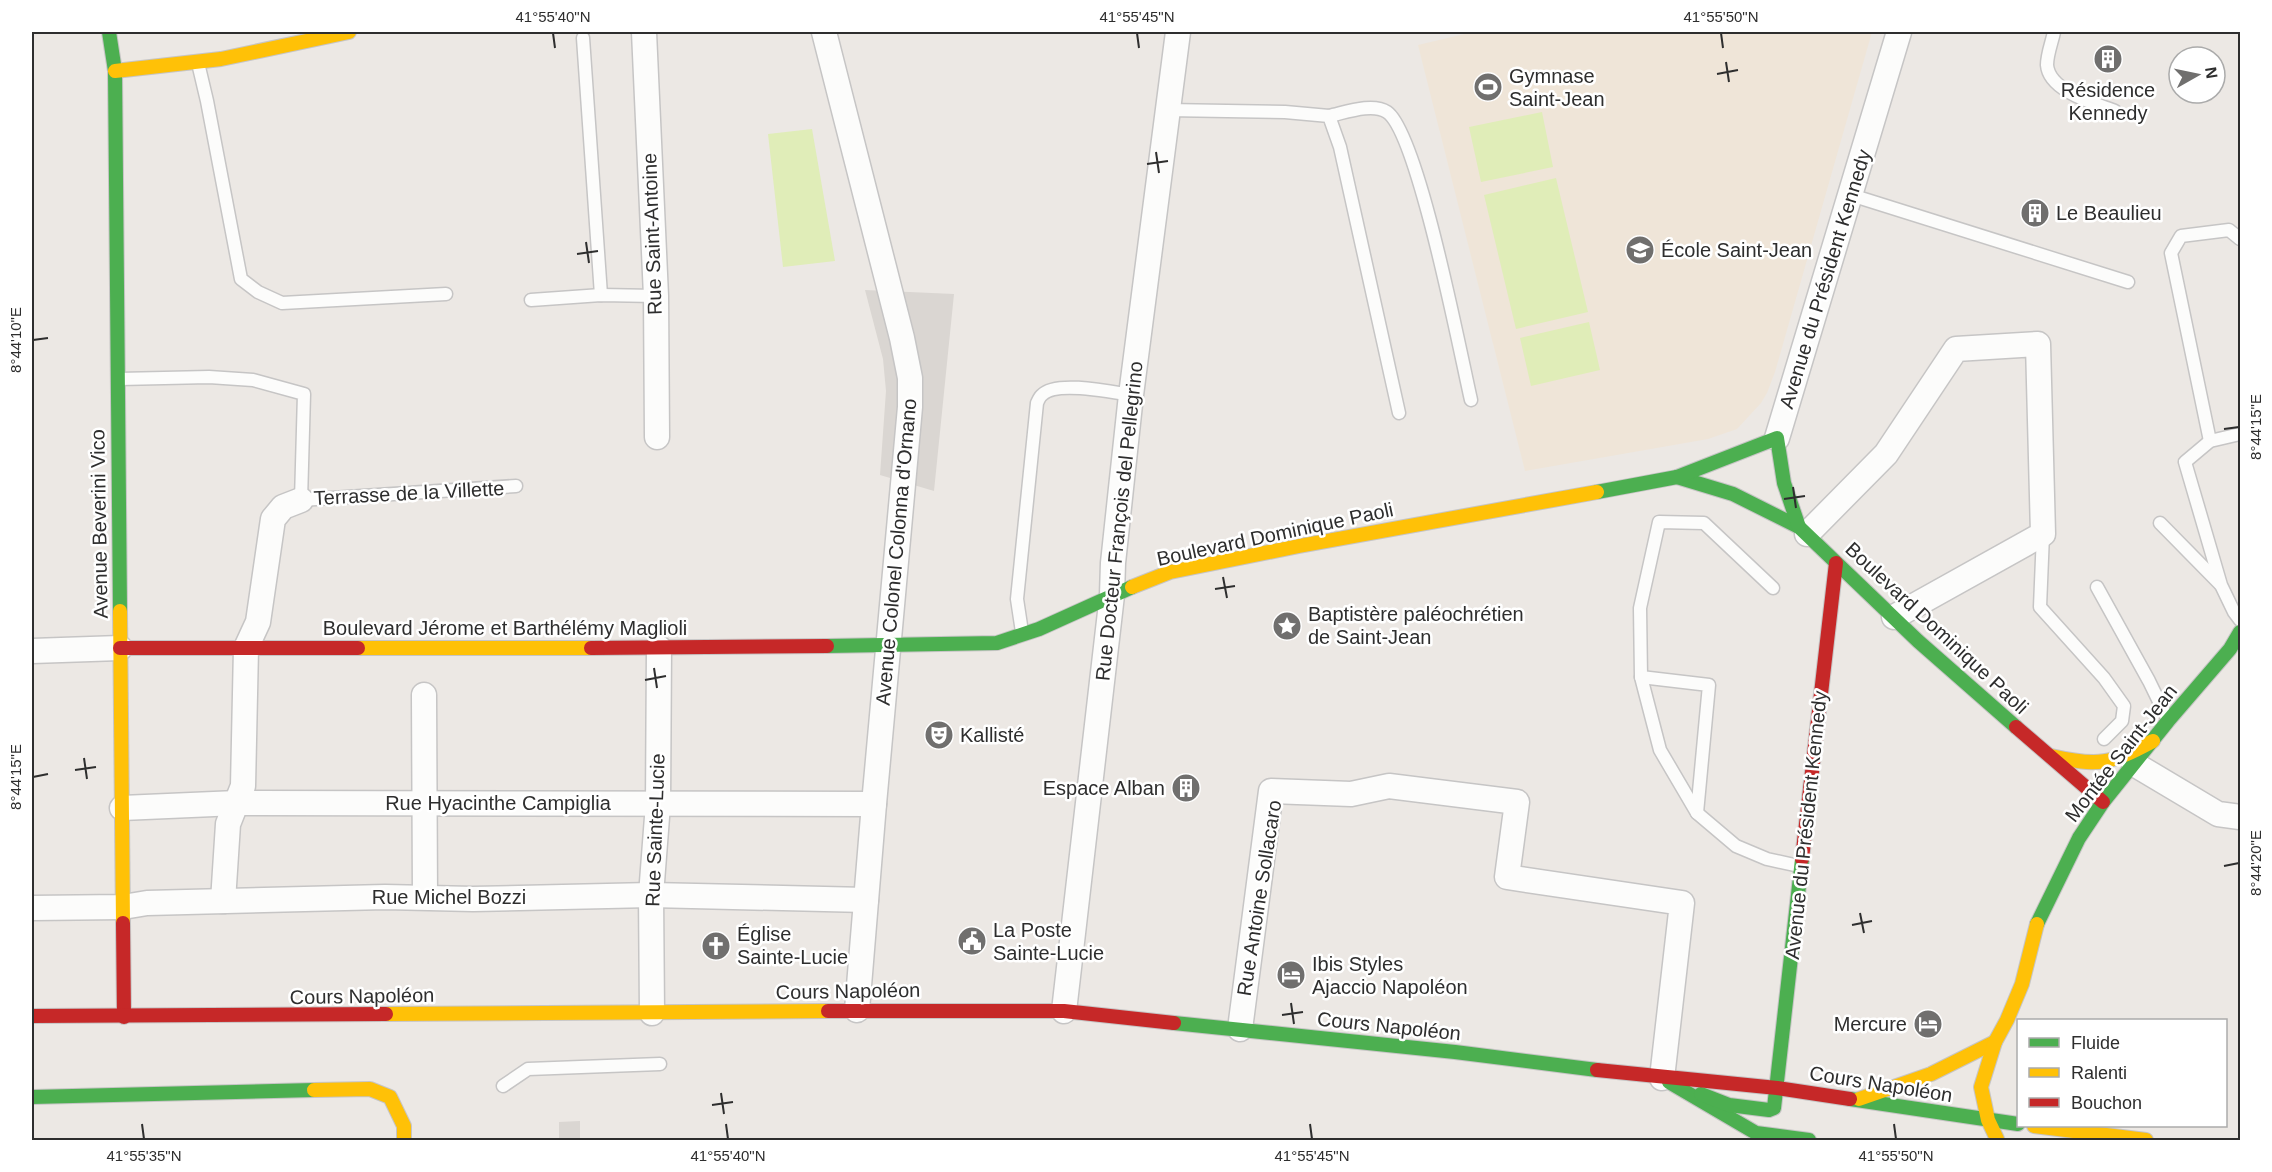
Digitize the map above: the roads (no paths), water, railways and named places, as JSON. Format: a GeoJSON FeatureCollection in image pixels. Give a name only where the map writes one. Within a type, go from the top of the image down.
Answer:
{"type":"FeatureCollection","features":[{"type":"Feature","properties":{"kind":"main road","name":"Avenue Beverini Vico"},"geometry":{"type":"LineString","coordinates":[[109,32],[115,71],[124,1017]]}},
{"type":"Feature","properties":{"kind":"main road"},"geometry":{"type":"LineString","coordinates":[[115,71],[221,59],[349,32]]}},
{"type":"Feature","properties":{"kind":"main road","name":"Boulevard Dominique Paoli"},"geometry":{"type":"LineString","coordinates":[[889,645],[997,643],[1038,629],[1112,595],[1170,572],[1677,477],[1777,438]]}},
{"type":"Feature","properties":{"kind":"main road","name":"Avenue du Président Kennedy"},"geometry":{"type":"LineString","coordinates":[[1777,438],[1784,483],[1803,530]]}},
{"type":"Feature","properties":{"kind":"main road"},"geometry":{"type":"LineString","coordinates":[[1677,477],[1733,494],[1803,530]]}},
{"type":"Feature","properties":{"kind":"main road","name":"Boulevard Dominique Paoli"},"geometry":{"type":"LineString","coordinates":[[1803,530],[1894,617],[2103,802]]}},
{"type":"Feature","properties":{"kind":"main road","name":"Avenue du Président Kennedy"},"geometry":{"type":"LineString","coordinates":[[1777,1088],[1836,562]]}},
{"type":"Feature","properties":{"kind":"main road","name":"Montée Saint-Jean"},"geometry":{"type":"LineString","coordinates":[[1988,1120],[1982,1087],[1995,1042],[2022,984],[2039,916],[2079,838],[2103,802],[2230,649],[2241,632]]}},
{"type":"Feature","properties":{"kind":"main road","name":"Boulevard Jérome et Barthélémy Maglioli"},"geometry":{"type":"LineString","coordinates":[[120,648],[659,648],[889,645]]}},
{"type":"Feature","properties":{"kind":"main road","name":"Boulevard Dominique Paoli"},"geometry":{"type":"LineString","coordinates":[[2049,756],[2085,765],[2100,765],[2115,761],[2153,741]]}},
{"type":"Feature","properties":{"kind":"main road","name":"Cours Napoléon"},"geometry":{"type":"LineString","coordinates":[[32,1016],[857,1010],[1064,1011],[1455,1052],[1662,1078],[1777,1088],[2017,1124]]}},
{"type":"Feature","properties":{"kind":"main road"},"geometry":{"type":"LineString","coordinates":[[1854,1100],[1931,1074],[1995,1042]]}},
{"type":"Feature","properties":{"kind":"main road"},"geometry":{"type":"LineString","coordinates":[[1662,1078],[1729,1105],[1769,1110],[1774,1108],[1777,1088]]}},
{"type":"Feature","properties":{"kind":"main road","name":"Cours Napoléon"},"geometry":{"type":"LineString","coordinates":[[1662,1078],[1756,1133],[1809,1140]]}},
{"type":"Feature","properties":{"kind":"main road"},"geometry":{"type":"LineString","coordinates":[[32,1097],[370,1089],[390,1097],[404,1126],[404,1140]]}},
{"type":"Feature","properties":{"kind":"main road"},"geometry":{"type":"LineString","coordinates":[[1988,1120],[1997,1140]]}},
{"type":"Feature","properties":{"kind":"main road"},"geometry":{"type":"LineString","coordinates":[[2049,1127],[2146,1140]]}},
{"type":"Feature","properties":{"kind":"street","name":"Rue Saint-Antoine"},"geometry":{"type":"LineString","coordinates":[[644,32],[656,296],[657,437]]}},
{"type":"Feature","properties":{"kind":"street","name":"Avenue Colonel Colonna d'Ornano"},"geometry":{"type":"LineString","coordinates":[[824,32],[902,338],[910,378],[910,407],[857,1010]]}},
{"type":"Feature","properties":{"kind":"street","name":"Rue Docteur François del Pellegrino"},"geometry":{"type":"LineString","coordinates":[[1064,1011],[1112,595],[1113,563],[1131,395],[1178,32]]}},
{"type":"Feature","properties":{"kind":"street","name":"Avenue du Président Kennedy"},"geometry":{"type":"LineString","coordinates":[[1777,438],[1899,32]]}},
{"type":"Feature","properties":{"kind":"street"},"geometry":{"type":"LineString","coordinates":[[1803,530],[1886,454],[1956,350],[2038,344],[2043,534],[1894,617]]}},
{"type":"Feature","properties":{"kind":"street"},"geometry":{"type":"LineString","coordinates":[[223,901],[226,834],[243,786],[246,648],[258,622],[273,519],[283,507],[301,500]]}},
{"type":"Feature","properties":{"kind":"street"},"geometry":{"type":"LineString","coordinates":[[32,651],[120,648]]}},
{"type":"Feature","properties":{"kind":"street","name":"Rue Sainte-Lucie"},"geometry":{"type":"LineString","coordinates":[[652,1012],[651,895],[658,804],[659,648]]}},
{"type":"Feature","properties":{"kind":"street"},"geometry":{"type":"LineString","coordinates":[[424,695],[425,897]]}},
{"type":"Feature","properties":{"kind":"street"},"geometry":{"type":"LineString","coordinates":[[2134,764],[2218,814],[2241,817]]}},
{"type":"Feature","properties":{"kind":"street","name":"Rue Antoine Sollacaro"},"geometry":{"type":"LineString","coordinates":[[1240,1029],[1271,792],[1351,794],[1389,786],[1401,787],[1517,802],[1507,878],[1682,903],[1662,1078]]}},
{"type":"Feature","properties":{"kind":"street","name":"Rue Hyacinthe Campiglia"},"geometry":{"type":"LineString","coordinates":[[122,808],[237,803],[874,804]]}},
{"type":"Feature","properties":{"kind":"street","name":"Rue Michel Bozzi"},"geometry":{"type":"LineString","coordinates":[[32,908],[425,897],[473,899],[651,895],[866,900]]}},
{"type":"Feature","properties":{"kind":"lane"},"geometry":{"type":"LineString","coordinates":[[2054,32],[2047,64],[2050,76],[2061,88],[2115,111]]}},
{"type":"Feature","properties":{"kind":"lane"},"geometry":{"type":"LineString","coordinates":[[582,38],[601,295]]}},
{"type":"Feature","properties":{"kind":"lane"},"geometry":{"type":"LineString","coordinates":[[198,62],[242,279],[258,292],[282,303],[446,294]]}},
{"type":"Feature","properties":{"kind":"lane"},"geometry":{"type":"LineString","coordinates":[[1167,110],[1285,112],[1329,116],[1374,108],[1384,110],[1392,116],[1404,139],[1420,184],[1471,400]]}},
{"type":"Feature","properties":{"kind":"lane"},"geometry":{"type":"LineString","coordinates":[[1329,116],[1340,147],[1399,413]]}},
{"type":"Feature","properties":{"kind":"lane"},"geometry":{"type":"LineString","coordinates":[[1851,195],[2128,282]]}},
{"type":"Feature","properties":{"kind":"lane"},"geometry":{"type":"LineString","coordinates":[[2210,441],[2171,253],[2181,236],[2229,230],[2241,239]]}},
{"type":"Feature","properties":{"kind":"lane"},"geometry":{"type":"LineString","coordinates":[[531,300],[601,295],[656,296]]}},
{"type":"Feature","properties":{"kind":"lane"},"geometry":{"type":"LineString","coordinates":[[118,379],[209,376],[253,380],[304,394],[301,500]]}},
{"type":"Feature","properties":{"kind":"lane"},"geometry":{"type":"LineString","coordinates":[[1022,634],[1017,599],[1037,403],[1041,395],[1049,390],[1065,388],[1131,395]]}},
{"type":"Feature","properties":{"kind":"lane"},"geometry":{"type":"LineString","coordinates":[[2241,434],[2210,441],[2185,462],[2221,585],[2234,612],[2241,620]]}},
{"type":"Feature","properties":{"kind":"lane","name":"Terrasse de la Villette"},"geometry":{"type":"LineString","coordinates":[[301,500],[516,486]]}},
{"type":"Feature","properties":{"kind":"lane"},"geometry":{"type":"LineString","coordinates":[[1773,588],[1704,523],[1659,522],[1640,608],[1641,676],[1660,750],[1697,813],[1736,846],[1767,859],[1801,866]]}},
{"type":"Feature","properties":{"kind":"lane"},"geometry":{"type":"LineString","coordinates":[[2160,523],[2221,585]]}},
{"type":"Feature","properties":{"kind":"lane"},"geometry":{"type":"LineString","coordinates":[[2043,534],[2040,607],[2104,678],[2124,706],[2122,721],[2104,739]]}},
{"type":"Feature","properties":{"kind":"lane"},"geometry":{"type":"LineString","coordinates":[[2097,587],[2149,681],[2168,721]]}},
{"type":"Feature","properties":{"kind":"lane"},"geometry":{"type":"LineString","coordinates":[[1641,676],[1709,685],[1697,813]]}},
{"type":"Feature","properties":{"kind":"lane"},"geometry":{"type":"LineString","coordinates":[[503,1086],[528,1069],[660,1064]]}},
{"type":"Feature","properties":{"kind":"place","name":"Résidence Kennedy"},"geometry":{"type":"Point","coordinates":[2108,59]}},
{"type":"Feature","properties":{"kind":"place","name":"Gymnase Saint-Jean"},"geometry":{"type":"Point","coordinates":[1488,87]}},
{"type":"Feature","properties":{"kind":"place","name":"Le Beaulieu"},"geometry":{"type":"Point","coordinates":[2035,213]}},
{"type":"Feature","properties":{"kind":"place","name":"École Saint-Jean"},"geometry":{"type":"Point","coordinates":[1640,250]}},
{"type":"Feature","properties":{"kind":"place","name":"Baptistère paléochrétien de Saint-Jean"},"geometry":{"type":"Point","coordinates":[1287,626]}},
{"type":"Feature","properties":{"kind":"place","name":"Kallisté"},"geometry":{"type":"Point","coordinates":[939,735]}},
{"type":"Feature","properties":{"kind":"place","name":"Espace Alban"},"geometry":{"type":"Point","coordinates":[1186,788]}},
{"type":"Feature","properties":{"kind":"place","name":"La Poste Sainte-Lucie"},"geometry":{"type":"Point","coordinates":[972,941]}},
{"type":"Feature","properties":{"kind":"place","name":"Église Sainte-Lucie"},"geometry":{"type":"Point","coordinates":[716,946]}},
{"type":"Feature","properties":{"kind":"place","name":"Ibis Styles Ajaccio Napoléon"},"geometry":{"type":"Point","coordinates":[1291,975]}},
{"type":"Feature","properties":{"kind":"place","name":"Mercure"},"geometry":{"type":"Point","coordinates":[1928,1024]}}]}
